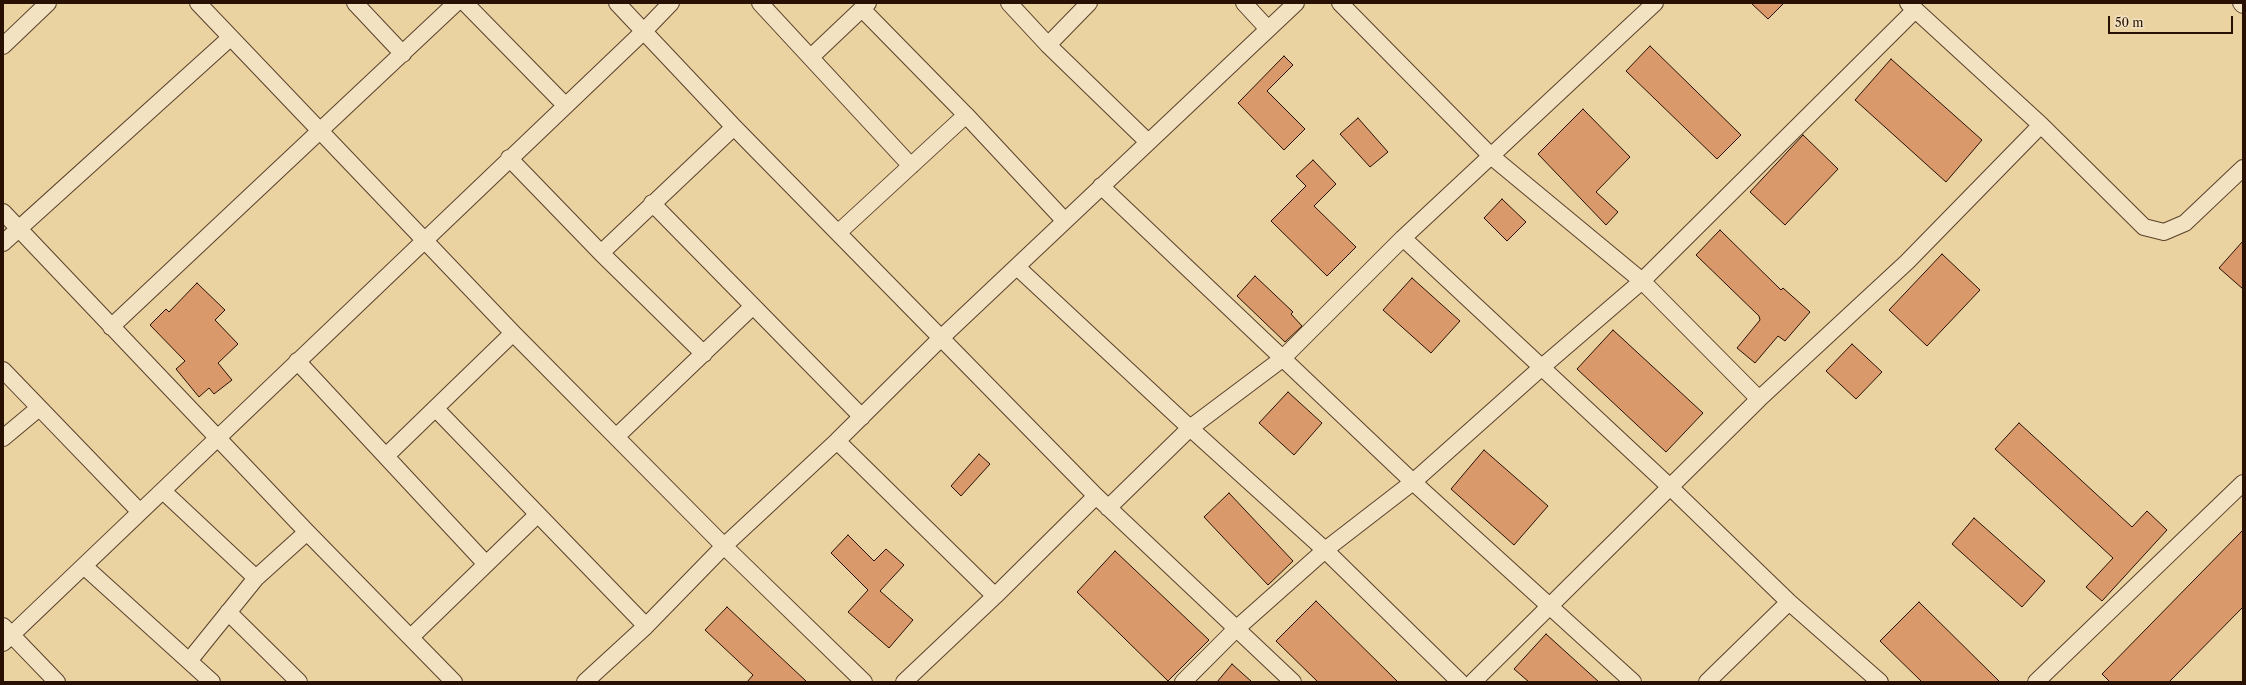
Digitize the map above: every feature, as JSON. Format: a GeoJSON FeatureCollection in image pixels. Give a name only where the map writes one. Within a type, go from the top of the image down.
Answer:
{"type":"FeatureCollection","features":[{"type":"Feature","properties":{"kind":"street"},"geometry":{"type":"LineString","coordinates":[[3,46],[47,3]]}},
{"type":"Feature","properties":{"kind":"street"},"geometry":{"type":"LineString","coordinates":[[198,3],[513,334],[617,436],[724,546],[864,682]]}},
{"type":"Feature","properties":{"kind":"street"},"geometry":{"type":"LineString","coordinates":[[355,3],[403,54]]}},
{"type":"Feature","properties":{"kind":"street"},"geometry":{"type":"LineString","coordinates":[[111,327],[456,3]]}},
{"type":"Feature","properties":{"kind":"street"},"geometry":{"type":"LineString","coordinates":[[465,3],[565,106]]}},
{"type":"Feature","properties":{"kind":"street"},"geometry":{"type":"LineString","coordinates":[[617,3],[734,127],[839,232],[1096,496],[1293,682]]}},
{"type":"Feature","properties":{"kind":"street"},"geometry":{"type":"LineString","coordinates":[[56,682],[6,635],[85,567],[140,512],[509,158],[644,31],[671,3]]}},
{"type":"Feature","properties":{"kind":"street"},"geometry":{"type":"LineString","coordinates":[[760,3],[910,166]]}},
{"type":"Feature","properties":{"kind":"street"},"geometry":{"type":"LineString","coordinates":[[1009,3],[1048,45],[1148,142]]}},
{"type":"Feature","properties":{"kind":"street"},"geometry":{"type":"LineString","coordinates":[[1048,45],[1089,3]]}},
{"type":"Feature","properties":{"kind":"street"},"geometry":{"type":"LineString","coordinates":[[1244,3],[1268,29]]}},
{"type":"Feature","properties":{"kind":"street"},"geometry":{"type":"LineString","coordinates":[[585,682],[646,626],[724,546],[837,441],[941,338],[1064,220],[1296,3]]}},
{"type":"Feature","properties":{"kind":"street"},"geometry":{"type":"LineString","coordinates":[[1340,3],[1491,156],[1642,281],[1759,399]]}},
{"type":"Feature","properties":{"kind":"street"},"geometry":{"type":"LineString","coordinates":[[1108,508],[1190,428],[1282,359],[1404,238],[1655,3]]}},
{"type":"Feature","properties":{"kind":"street"},"geometry":{"type":"LineString","coordinates":[[811,57],[865,6],[1064,220]]}},
{"type":"Feature","properties":{"kind":"street"},"geometry":{"type":"LineString","coordinates":[[1183,682],[1236,629],[1325,550],[1413,482],[1542,367],[1642,281],[1912,6],[2041,125],[2144,227],[2164,232],[2185,223],[2243,168]]}},
{"type":"Feature","properties":{"kind":"street"},"geometry":{"type":"LineString","coordinates":[[3,243],[230,38]]}},
{"type":"Feature","properties":{"kind":"street"},"geometry":{"type":"LineString","coordinates":[[839,232],[966,115]]}},
{"type":"Feature","properties":{"kind":"street"},"geometry":{"type":"LineString","coordinates":[[1473,682],[1669,486],[1759,399],[1907,262],[2041,125]]}},
{"type":"Feature","properties":{"kind":"street"},"geometry":{"type":"LineString","coordinates":[[601,253],[652,203],[734,127]]}},
{"type":"Feature","properties":{"kind":"street"},"geometry":{"type":"LineString","coordinates":[[509,158],[601,253],[704,354]]}},
{"type":"Feature","properties":{"kind":"street"},"geometry":{"type":"LineString","coordinates":[[1101,186],[1413,482],[1633,682]]}},
{"type":"Feature","properties":{"kind":"street"},"geometry":{"type":"LineString","coordinates":[[652,203],[752,307],[862,417]]}},
{"type":"Feature","properties":{"kind":"street"},"geometry":{"type":"LineString","coordinates":[[3,212],[111,327],[454,682]]}},
{"type":"Feature","properties":{"kind":"street"},"geometry":{"type":"LineString","coordinates":[[1404,238],[1669,486],[1789,602],[1880,682]]}},
{"type":"Feature","properties":{"kind":"street"},"geometry":{"type":"LineString","coordinates":[[1017,266],[1190,428],[1325,550],[1460,682]]}},
{"type":"Feature","properties":{"kind":"street"},"geometry":{"type":"LineString","coordinates":[[617,436],[752,307]]}},
{"type":"Feature","properties":{"kind":"street"},"geometry":{"type":"LineString","coordinates":[[386,456],[513,334]]}},
{"type":"Feature","properties":{"kind":"street"},"geometry":{"type":"LineString","coordinates":[[297,361],[486,564]]}},
{"type":"Feature","properties":{"kind":"street"},"geometry":{"type":"LineString","coordinates":[[3,370],[140,512]]}},
{"type":"Feature","properties":{"kind":"street"},"geometry":{"type":"LineString","coordinates":[[3,438],[39,408]]}},
{"type":"Feature","properties":{"kind":"street"},"geometry":{"type":"LineString","coordinates":[[436,409],[646,626]]}},
{"type":"Feature","properties":{"kind":"street"},"geometry":{"type":"LineString","coordinates":[[837,441],[995,596]]}},
{"type":"Feature","properties":{"kind":"street"},"geometry":{"type":"LineString","coordinates":[[2036,682],[2243,483]]}},
{"type":"Feature","properties":{"kind":"street"},"geometry":{"type":"LineString","coordinates":[[163,491],[256,578]]}},
{"type":"Feature","properties":{"kind":"street"},"geometry":{"type":"LineString","coordinates":[[904,682],[995,596],[1096,496]]}},
{"type":"Feature","properties":{"kind":"street"},"geometry":{"type":"LineString","coordinates":[[411,637],[537,515]]}},
{"type":"Feature","properties":{"kind":"street"},"geometry":{"type":"LineString","coordinates":[[189,661],[256,578],[308,532]]}},
{"type":"Feature","properties":{"kind":"street"},"geometry":{"type":"LineString","coordinates":[[85,567],[212,682]]}},
{"type":"Feature","properties":{"kind":"street"},"geometry":{"type":"LineString","coordinates":[[1707,682],[1789,602]]}},
{"type":"Feature","properties":{"kind":"street"},"geometry":{"type":"LineString","coordinates":[[228,612],[299,682]]}},
{"type":"Feature","properties":{"kind":"building"},"geometry":{"type":"Polygon","coordinates":[[[1751,3],[1784,3],[1768,19],[1751,3]]]}},
{"type":"Feature","properties":{"kind":"building"},"geometry":{"type":"Polygon","coordinates":[[[1650,46],[1741,135],[1717,159],[1626,71],[1650,46]]]}},
{"type":"Feature","properties":{"kind":"building"},"geometry":{"type":"Polygon","coordinates":[[[1284,56],[1293,65],[1267,91],[1305,129],[1284,150],[1238,103],[1284,56]]]}},
{"type":"Feature","properties":{"kind":"building"},"geometry":{"type":"Polygon","coordinates":[[[1891,59],[1982,140],[1946,182],[1855,100],[1891,59]]]}},
{"type":"Feature","properties":{"kind":"building"},"geometry":{"type":"Polygon","coordinates":[[[1583,109],[1630,157],[1596,192],[1618,212],[1606,225],[1538,154],[1583,109]]]}},
{"type":"Feature","properties":{"kind":"building"},"geometry":{"type":"Polygon","coordinates":[[[1358,118],[1388,152],[1370,167],[1340,134],[1358,118]]]}},
{"type":"Feature","properties":{"kind":"building"},"geometry":{"type":"Polygon","coordinates":[[[1803,135],[1838,169],[1785,225],[1750,192],[1803,135]]]}},
{"type":"Feature","properties":{"kind":"building"},"geometry":{"type":"Polygon","coordinates":[[[1313,160],[1336,184],[1314,206],[1356,247],[1327,276],[1271,221],[1306,186],[1296,176],[1313,160]]]}},
{"type":"Feature","properties":{"kind":"building"},"geometry":{"type":"Polygon","coordinates":[[[1502,199],[1526,222],[1507,241],[1484,218],[1502,199]]]}},
{"type":"Feature","properties":{"kind":"building"},"geometry":{"type":"Polygon","coordinates":[[[1720,230],[1781,290],[1783,288],[1810,312],[1785,341],[1778,336],[1755,363],[1737,348],[1760,320],[1759,316],[1696,255],[1720,230]]]}},
{"type":"Feature","properties":{"kind":"building"},"geometry":{"type":"Polygon","coordinates":[[[2243,241],[2243,289],[2219,268],[2243,241]]]}},
{"type":"Feature","properties":{"kind":"building"},"geometry":{"type":"Polygon","coordinates":[[[1942,254],[1980,290],[1927,346],[1889,310],[1942,254]]]}},
{"type":"Feature","properties":{"kind":"building"},"geometry":{"type":"Polygon","coordinates":[[[1255,276],[1293,312],[1291,314],[1302,326],[1285,342],[1237,296],[1255,276]]]}},
{"type":"Feature","properties":{"kind":"building"},"geometry":{"type":"Polygon","coordinates":[[[1412,278],[1460,321],[1431,353],[1383,310],[1412,278]]]}},
{"type":"Feature","properties":{"kind":"building"},"geometry":{"type":"Polygon","coordinates":[[[197,283],[225,310],[215,320],[238,344],[218,363],[232,380],[214,394],[209,388],[199,397],[176,369],[185,361],[150,325],[166,309],[169,312],[197,283]]]}},
{"type":"Feature","properties":{"kind":"building"},"geometry":{"type":"Polygon","coordinates":[[[1613,330],[1703,413],[1666,452],[1577,369],[1613,330]]]}},
{"type":"Feature","properties":{"kind":"building"},"geometry":{"type":"Polygon","coordinates":[[[1852,344],[1882,372],[1856,399],[1826,371],[1852,344]]]}},
{"type":"Feature","properties":{"kind":"building"},"geometry":{"type":"Polygon","coordinates":[[[1288,392],[1322,423],[1294,455],[1259,423],[1288,392]]]}},
{"type":"Feature","properties":{"kind":"building"},"geometry":{"type":"Polygon","coordinates":[[[2019,423],[2132,527],[2147,511],[2167,530],[2102,601],[2086,587],[2113,558],[1995,449],[2019,423]]]}},
{"type":"Feature","properties":{"kind":"building"},"geometry":{"type":"Polygon","coordinates":[[[1484,450],[1548,506],[1514,545],[1451,489],[1484,450]]]}},
{"type":"Feature","properties":{"kind":"building"},"geometry":{"type":"Polygon","coordinates":[[[979,454],[990,464],[961,496],[951,486],[979,454]]]}},
{"type":"Feature","properties":{"kind":"building"},"geometry":{"type":"Polygon","coordinates":[[[1229,493],[1293,561],[1268,585],[1204,517],[1229,493]]]}},
{"type":"Feature","properties":{"kind":"building"},"geometry":{"type":"Polygon","coordinates":[[[1974,518],[2045,581],[2022,607],[1952,544],[1974,518]]]}},
{"type":"Feature","properties":{"kind":"building"},"geometry":{"type":"Polygon","coordinates":[[[2243,530],[2243,607],[2169,682],[2110,682],[2102,674],[2243,530]]]}},
{"type":"Feature","properties":{"kind":"building"},"geometry":{"type":"Polygon","coordinates":[[[848,535],[874,561],[886,549],[904,565],[880,591],[913,620],[889,648],[848,612],[868,590],[831,553],[848,535]]]}},
{"type":"Feature","properties":{"kind":"building"},"geometry":{"type":"Polygon","coordinates":[[[1115,551],[1209,640],[1168,681],[1077,592],[1115,551]]]}},
{"type":"Feature","properties":{"kind":"building"},"geometry":{"type":"Polygon","coordinates":[[[1316,601],[1398,682],[1318,682],[1276,641],[1316,601]]]}},
{"type":"Feature","properties":{"kind":"building"},"geometry":{"type":"Polygon","coordinates":[[[1919,602],[2000,682],[1922,682],[1880,641],[1919,602]]]}},
{"type":"Feature","properties":{"kind":"building"},"geometry":{"type":"Polygon","coordinates":[[[727,607],[807,682],[747,682],[753,675],[705,630],[727,607]]]}},
{"type":"Feature","properties":{"kind":"building"},"geometry":{"type":"Polygon","coordinates":[[[1546,634],[1599,682],[1529,682],[1514,669],[1546,634]]]}},
{"type":"Feature","properties":{"kind":"building"},"geometry":{"type":"Polygon","coordinates":[[[1232,664],[1252,682],[1217,682],[1232,664]]]}}]}
